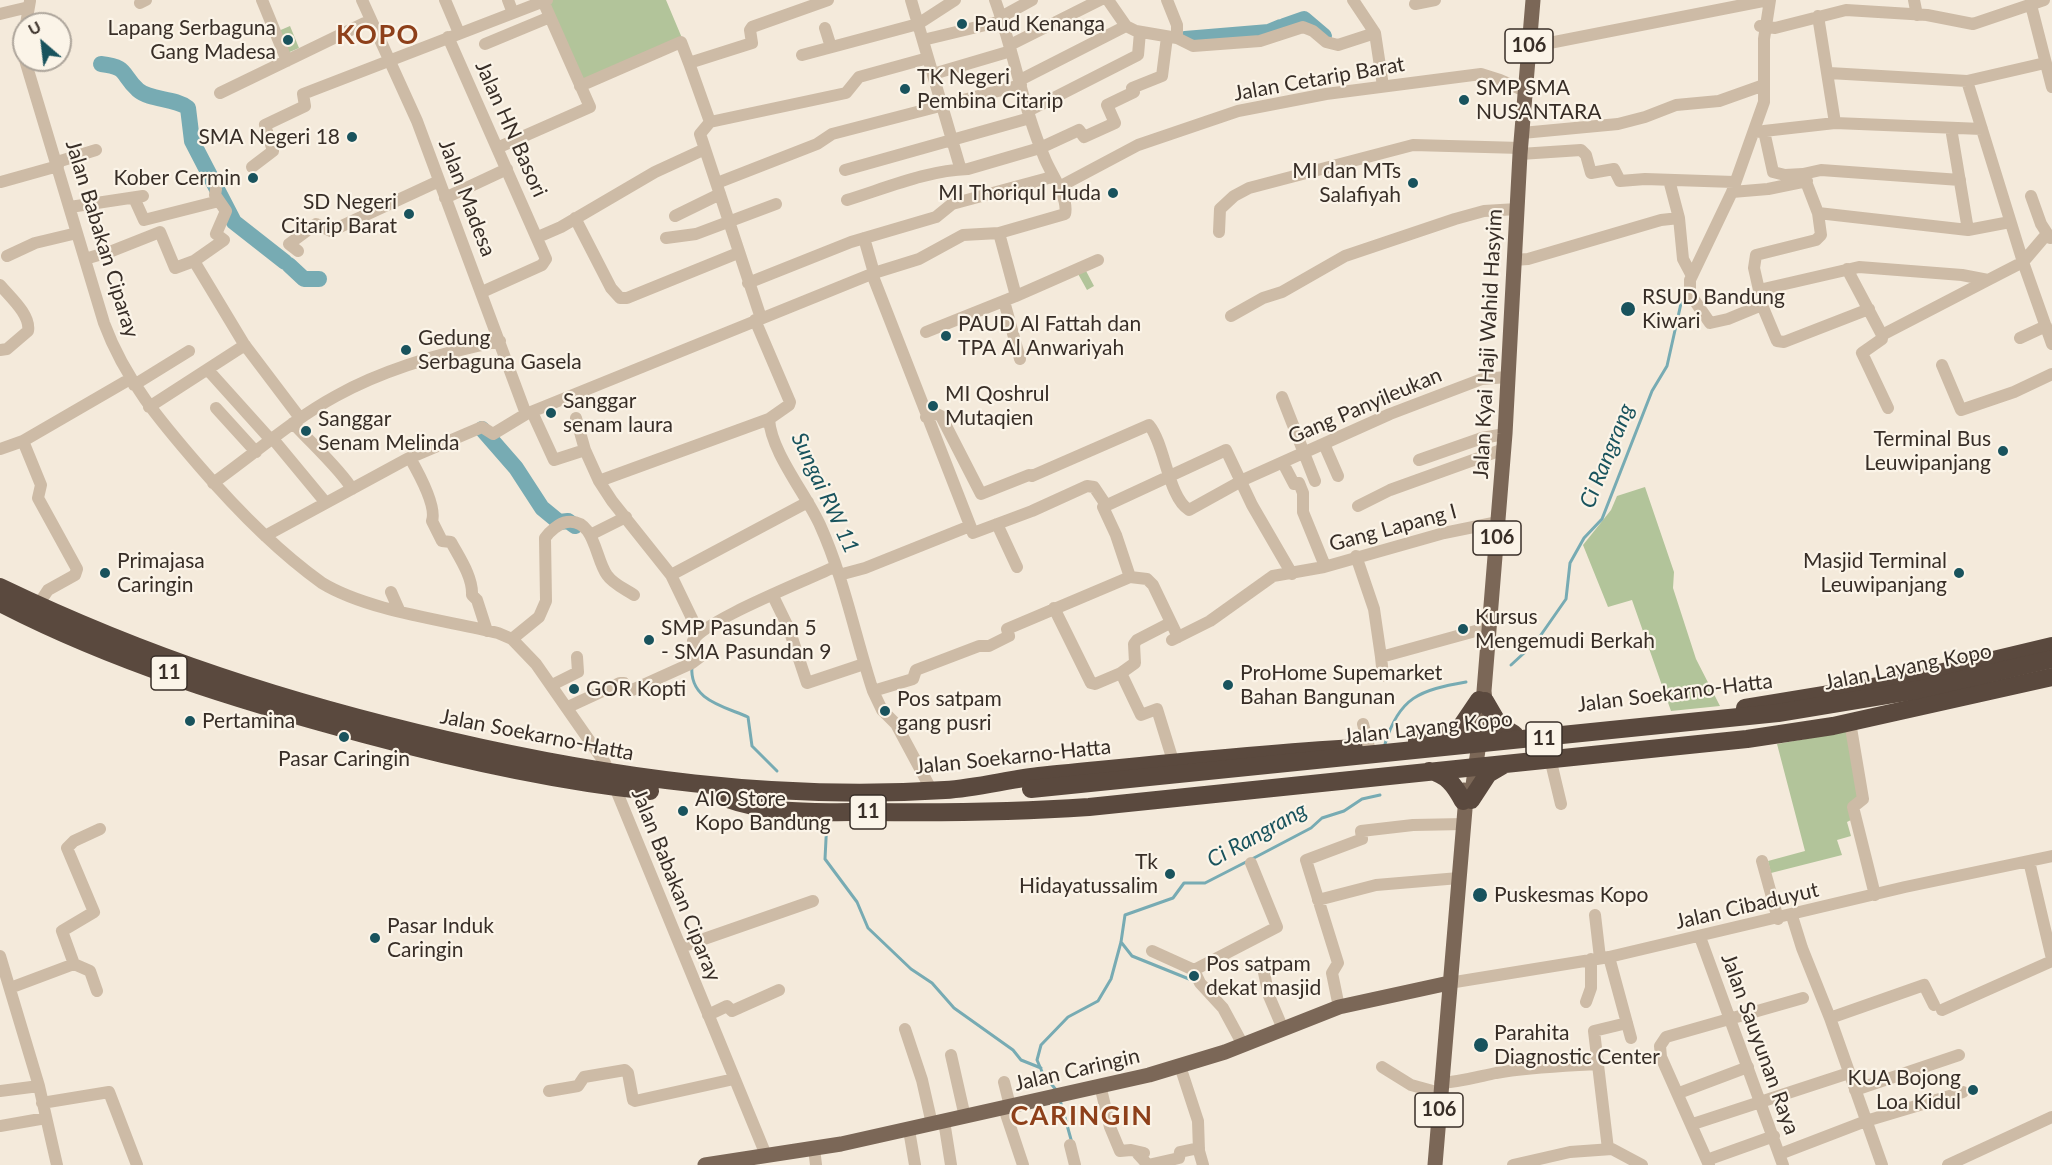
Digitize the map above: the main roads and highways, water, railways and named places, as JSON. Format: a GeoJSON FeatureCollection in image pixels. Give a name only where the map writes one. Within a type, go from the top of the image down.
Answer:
{"type":"FeatureCollection","features":[{"type":"Feature","properties":{"kind":"highway","name":"Jalan Soekarno-Hatta"},"geometry":{"type":"LineString","coordinates":[[1,601],[38,605],[102,634],[273,696],[613,781],[771,790],[940,790],[1042,775],[1370,747],[1477,734],[1514,734],[1605,725],[1835,694],[1973,667],[2052,646]]}},
{"type":"Feature","properties":{"kind":"highway","name":"Jalan Soekarno-Hatta"},"geometry":{"type":"LineString","coordinates":[[1,601],[127,658],[279,712],[443,755],[725,798],[841,806],[967,804]]}},
{"type":"Feature","properties":{"kind":"highway","name":"Jalan Layang Kopo"},"geometry":{"type":"LineString","coordinates":[[967,804],[1031,795],[1788,712],[1917,690],[2052,659]]}},
{"type":"Feature","properties":{"kind":"highway","name":"Jalan Layang Kopo"},"geometry":{"type":"LineString","coordinates":[[940,790],[1031,795],[1620,744],[1831,717],[2052,669]]}},
{"type":"Feature","properties":{"kind":"highway","name":"Jalan Soekarno-Hatta"},"geometry":{"type":"LineString","coordinates":[[725,798],[752,808],[779,810],[1014,813],[1747,739],[1850,722],[2052,676]]}},
{"type":"Feature","properties":{"kind":"highway"},"geometry":{"type":"LineString","coordinates":[[1427,740],[1460,729],[1483,697],[1499,725],[1514,734]]}},
{"type":"Feature","properties":{"kind":"highway"},"geometry":{"type":"LineString","coordinates":[[1605,725],[1594,731],[1592,740],[1598,751],[1606,753]]}},
{"type":"Feature","properties":{"kind":"highway"},"geometry":{"type":"LineString","coordinates":[[1339,749],[1352,752],[1358,764],[1355,773],[1344,781]]}},
{"type":"Feature","properties":{"kind":"highway"},"geometry":{"type":"LineString","coordinates":[[1427,770],[1447,778],[1466,808],[1488,774],[1513,762]]}},
{"type":"Feature","properties":{"kind":"main road","name":"Jalan Kyai Haji Wahid Hasyim"},"geometry":{"type":"LineString","coordinates":[[1435,1165],[1466,808],[1483,697],[1490,627],[1505,434],[1521,145],[1533,0]]}},
{"type":"Feature","properties":{"kind":"main road","name":"Jalan Caringin"},"geometry":{"type":"LineString","coordinates":[[705,1165],[772,1158],[909,1130],[1180,1066],[1243,1045],[1339,1007],[1449,983]]}},
{"type":"Feature","properties":{"kind":"waterway"},"geometry":{"type":"LineString","coordinates":[[1284,26],[1304,19],[1324,36]]}},
{"type":"Feature","properties":{"kind":"waterway"},"geometry":{"type":"LineString","coordinates":[[1185,39],[1269,32],[1281,27]]}},
{"type":"Feature","properties":{"kind":"waterway"},"geometry":{"type":"LineString","coordinates":[[101,64],[116,67],[124,72],[133,85],[143,93],[176,102],[188,108],[192,141],[234,222],[285,262]]}},
{"type":"Feature","properties":{"kind":"waterway"},"geometry":{"type":"LineString","coordinates":[[289,265],[304,279],[319,279]]}},
{"type":"Feature","properties":{"kind":"waterway","name":"Ci Rangrang"},"geometry":{"type":"LineString","coordinates":[[1511,665],[1536,642],[1566,599],[1570,563],[1584,538],[1602,519],[1652,391],[1667,366],[1684,290]]}},
{"type":"Feature","properties":{"kind":"waterway"},"geometry":{"type":"LineString","coordinates":[[482,429],[516,468],[542,508],[559,522],[568,521],[575,526]]}},
{"type":"Feature","properties":{"kind":"waterway"},"geometry":{"type":"LineString","coordinates":[[692,666],[696,687],[702,694],[709,700],[748,717],[752,746],[777,771]]}},
{"type":"Feature","properties":{"kind":"waterway","name":"Ci Rangrang"},"geometry":{"type":"LineString","coordinates":[[1385,744],[1397,716],[1414,698],[1436,688],[1466,682]]}},
{"type":"Feature","properties":{"kind":"waterway","name":"Ci Rangrang"},"geometry":{"type":"LineString","coordinates":[[1252,859],[1311,828],[1322,818],[1344,811],[1362,799],[1380,795]]}},
{"type":"Feature","properties":{"kind":"waterway"},"geometry":{"type":"LineString","coordinates":[[827,819],[825,859],[857,902],[868,928],[911,969],[932,983],[954,1008],[1013,1050],[1021,1060],[1041,1068]]}},
{"type":"Feature","properties":{"kind":"waterway","name":"Ci Rangrang"},"geometry":{"type":"LineString","coordinates":[[1057,1091],[1043,1074],[1037,1060],[1041,1045],[1068,1017],[1098,1001],[1111,979],[1121,942],[1125,915],[1173,898],[1184,883],[1205,883],[1246,862]]}},
{"type":"Feature","properties":{"kind":"waterway"},"geometry":{"type":"LineString","coordinates":[[1121,942],[1132,956],[1194,981]]}},
{"type":"Feature","properties":{"kind":"waterway","name":"Ci Rangrang"},"geometry":{"type":"LineString","coordinates":[[1060,1100],[1072,1143]]}},
{"type":"Feature","properties":{"kind":"place","name":"Paud Kenanga"},"geometry":{"type":"Point","coordinates":[962,24]}},
{"type":"Feature","properties":{"kind":"place","name":"Lapang Serbaguna Gang Madesa"},"geometry":{"type":"Point","coordinates":[288,40]}},
{"type":"Feature","properties":{"kind":"place","name":"TK Negeri Pembina Citarip"},"geometry":{"type":"Point","coordinates":[905,89]}},
{"type":"Feature","properties":{"kind":"place","name":"SMP SMA NUSANTARA"},"geometry":{"type":"Point","coordinates":[1464,100]}},
{"type":"Feature","properties":{"kind":"place","name":"SMA Negeri 18"},"geometry":{"type":"Point","coordinates":[352,137]}},
{"type":"Feature","properties":{"kind":"place","name":"Kober Cermin"},"geometry":{"type":"Point","coordinates":[253,178]}},
{"type":"Feature","properties":{"kind":"place","name":"MI dan MTs Salafiyah"},"geometry":{"type":"Point","coordinates":[1413,183]}},
{"type":"Feature","properties":{"kind":"place","name":"MI Thoriqul Huda"},"geometry":{"type":"Point","coordinates":[1113,193]}},
{"type":"Feature","properties":{"kind":"place","name":"SD Negeri Citarip Barat"},"geometry":{"type":"Point","coordinates":[409,214]}},
{"type":"Feature","properties":{"kind":"place","name":"RSUD Bandung Kiwari"},"geometry":{"type":"Point","coordinates":[1628,309]}},
{"type":"Feature","properties":{"kind":"place","name":"PAUD Al Fattah dan TPA Al Anwariyah"},"geometry":{"type":"Point","coordinates":[946,336]}},
{"type":"Feature","properties":{"kind":"place","name":"Gedung Serbaguna Gasela"},"geometry":{"type":"Point","coordinates":[406,350]}},
{"type":"Feature","properties":{"kind":"place","name":"MI Qoshrul Mutaqien"},"geometry":{"type":"Point","coordinates":[933,406]}},
{"type":"Feature","properties":{"kind":"place","name":"Sanggar senam laura"},"geometry":{"type":"Point","coordinates":[551,413]}},
{"type":"Feature","properties":{"kind":"place","name":"Sanggar Senam Melinda"},"geometry":{"type":"Point","coordinates":[306,431]}},
{"type":"Feature","properties":{"kind":"place","name":"Terminal Bus Leuwipanjang"},"geometry":{"type":"Point","coordinates":[2003,451]}},
{"type":"Feature","properties":{"kind":"place","name":"Primajasa Caringin"},"geometry":{"type":"Point","coordinates":[105,573]}},
{"type":"Feature","properties":{"kind":"place","name":"Masjid Terminal Leuwipanjang"},"geometry":{"type":"Point","coordinates":[1959,573]}},
{"type":"Feature","properties":{"kind":"place","name":"Kursus Mengemudi Berkah"},"geometry":{"type":"Point","coordinates":[1463,629]}},
{"type":"Feature","properties":{"kind":"place","name":"SMP Pasundan 5 - SMA Pasundan 9"},"geometry":{"type":"Point","coordinates":[649,640]}},
{"type":"Feature","properties":{"kind":"place","name":"ProHome Supemarket Bahan Bangunan"},"geometry":{"type":"Point","coordinates":[1228,685]}},
{"type":"Feature","properties":{"kind":"place","name":"GOR Kopti"},"geometry":{"type":"Point","coordinates":[574,689]}},
{"type":"Feature","properties":{"kind":"place","name":"Pos satpam gang pusri"},"geometry":{"type":"Point","coordinates":[885,711]}},
{"type":"Feature","properties":{"kind":"place","name":"Pertamina"},"geometry":{"type":"Point","coordinates":[190,721]}},
{"type":"Feature","properties":{"kind":"place","name":"Pasar Caringin"},"geometry":{"type":"Point","coordinates":[344,737]}},
{"type":"Feature","properties":{"kind":"place","name":"AIO Store Kopo Bandung"},"geometry":{"type":"Point","coordinates":[683,811]}},
{"type":"Feature","properties":{"kind":"place","name":"Tk Hidayatussalim"},"geometry":{"type":"Point","coordinates":[1170,874]}},
{"type":"Feature","properties":{"kind":"place","name":"Puskesmas Kopo"},"geometry":{"type":"Point","coordinates":[1480,895]}},
{"type":"Feature","properties":{"kind":"place","name":"Pasar Induk Caringin"},"geometry":{"type":"Point","coordinates":[375,938]}},
{"type":"Feature","properties":{"kind":"place","name":"Pos satpam dekat masjid"},"geometry":{"type":"Point","coordinates":[1194,976]}},
{"type":"Feature","properties":{"kind":"place","name":"Parahita Diagnostic Center"},"geometry":{"type":"Point","coordinates":[1481,1045]}},
{"type":"Feature","properties":{"kind":"place","name":"KUA Bojong Loa Kidul"},"geometry":{"type":"Point","coordinates":[1973,1090]}},
{"type":"Feature","properties":{"kind":"district","name":"KOPO"},"geometry":{"type":"Point","coordinates":[378,35]}},
{"type":"Feature","properties":{"kind":"district","name":"CARINGIN"},"geometry":{"type":"Point","coordinates":[1082,1116]}},
{"type":"Feature","properties":{"kind":"water label","name":"Sungai RW 11"},"geometry":{"type":"Point","coordinates":[825,493]}}]}
